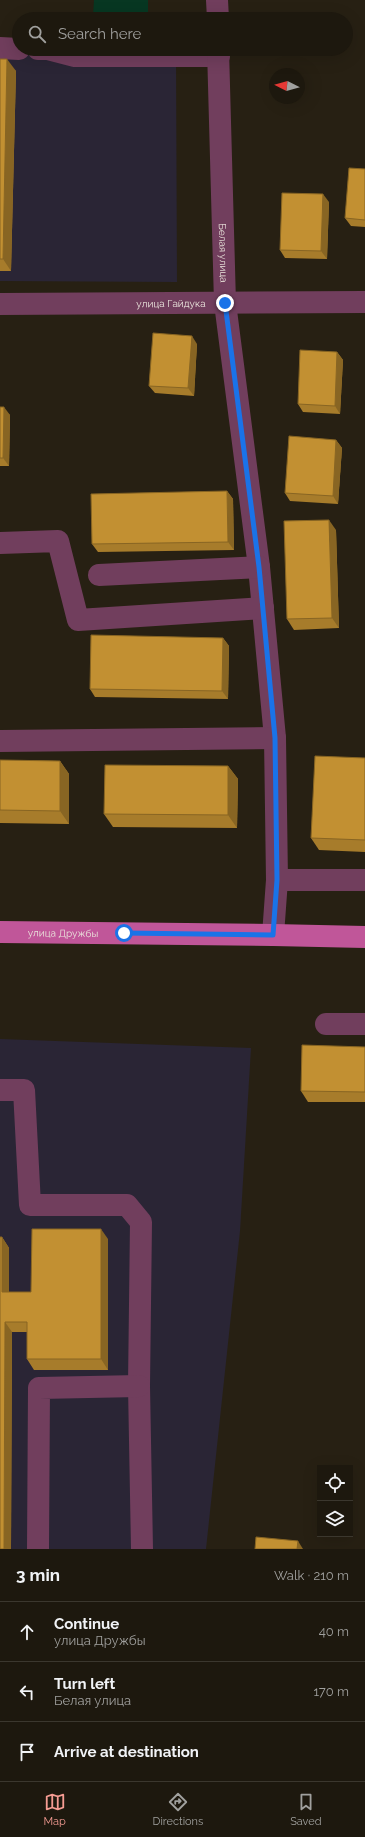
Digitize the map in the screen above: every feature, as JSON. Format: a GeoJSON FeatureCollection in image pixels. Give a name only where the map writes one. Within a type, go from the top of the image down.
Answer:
{"type":"FeatureCollection","features":[{"type":"Feature","properties":{"kind":"main road","name":"улица Дружбы"},"geometry":{"type":"LineString","coordinates":[[0,932],[365,937]]}},
{"type":"Feature","properties":{"kind":"street"},"geometry":{"type":"LineString","coordinates":[[217,0],[218,12]]}},
{"type":"Feature","properties":{"kind":"street"},"geometry":{"type":"LineString","coordinates":[[0,48],[12,49]]}},
{"type":"Feature","properties":{"kind":"street","name":"Белая улица"},"geometry":{"type":"LineString","coordinates":[[218,56],[225,303],[259,567],[275,738],[277,880],[273,935]]}},
{"type":"Feature","properties":{"kind":"street","name":"улица Гайдука"},"geometry":{"type":"LineString","coordinates":[[0,304],[365,302]]}},
{"type":"Feature","properties":{"kind":"street"},"geometry":{"type":"LineString","coordinates":[[0,543],[58,542],[78,620],[262,608]]}},
{"type":"Feature","properties":{"kind":"street"},"geometry":{"type":"LineString","coordinates":[[99,575],[259,567]]}},
{"type":"Feature","properties":{"kind":"street"},"geometry":{"type":"LineString","coordinates":[[0,741],[275,738]]}},
{"type":"Feature","properties":{"kind":"street"},"geometry":{"type":"LineString","coordinates":[[277,880],[365,880]]}},
{"type":"Feature","properties":{"kind":"street"},"geometry":{"type":"LineString","coordinates":[[326,1024],[365,1024]]}},
{"type":"Feature","properties":{"kind":"street"},"geometry":{"type":"LineString","coordinates":[[0,1090],[24,1090],[30,1205],[127,1205],[141,1222],[139,1386],[142,1549]]}},
{"type":"Feature","properties":{"kind":"street"},"geometry":{"type":"LineString","coordinates":[[38,1549],[39,1388],[139,1386]]}},
{"type":"Feature","properties":{"kind":"shaded area"},"geometry":{"type":"Polygon","coordinates":[[[0,39],[12,45],[12,56],[176,56],[177,282],[0,281],[0,39]]]}},
{"type":"Feature","properties":{"kind":"shaded area"},"geometry":{"type":"Polygon","coordinates":[[[0,1039],[251,1048],[240,1231],[206,1549],[0,1549],[0,1039]]]}},
{"type":"Feature","properties":{"kind":"green space"},"geometry":{"type":"Polygon","coordinates":[[[94,0],[148,0],[148,12],[93,12],[94,0]]]}},
{"type":"Feature","properties":{"kind":"building"},"geometry":{"type":"Polygon","coordinates":[[[0,59],[7,59],[3,259],[0,259],[0,59]]]}},
{"type":"Feature","properties":{"kind":"building"},"geometry":{"type":"Polygon","coordinates":[[[349,168],[365,169],[365,220],[345,218],[349,168]]]}},
{"type":"Feature","properties":{"kind":"building"},"geometry":{"type":"Polygon","coordinates":[[[282,193],[323,194],[321,251],[280,250],[282,193]]]}},
{"type":"Feature","properties":{"kind":"building"},"geometry":{"type":"Polygon","coordinates":[[[153,333],[192,336],[188,388],[149,386],[153,333]]]}},
{"type":"Feature","properties":{"kind":"building"},"geometry":{"type":"Polygon","coordinates":[[[300,350],[337,352],[335,406],[298,404],[300,350]]]}},
{"type":"Feature","properties":{"kind":"building"},"geometry":{"type":"Polygon","coordinates":[[[0,407],[4,407],[3,458],[0,458],[0,407]]]}},
{"type":"Feature","properties":{"kind":"building"},"geometry":{"type":"Polygon","coordinates":[[[289,436],[336,440],[333,496],[285,493],[289,436]]]}},
{"type":"Feature","properties":{"kind":"building"},"geometry":{"type":"Polygon","coordinates":[[[227,491],[228,542],[92,544],[91,494],[227,491]]]}},
{"type":"Feature","properties":{"kind":"building"},"geometry":{"type":"Polygon","coordinates":[[[329,520],[332,618],[287,619],[284,521],[329,520]]]}},
{"type":"Feature","properties":{"kind":"building"},"geometry":{"type":"Polygon","coordinates":[[[91,635],[223,638],[222,691],[90,689],[91,635]]]}},
{"type":"Feature","properties":{"kind":"building"},"geometry":{"type":"Polygon","coordinates":[[[315,756],[365,758],[365,840],[311,838],[315,756]]]}},
{"type":"Feature","properties":{"kind":"building"},"geometry":{"type":"Polygon","coordinates":[[[0,760],[60,761],[60,811],[0,810],[0,760]]]}},
{"type":"Feature","properties":{"kind":"building"},"geometry":{"type":"Polygon","coordinates":[[[105,765],[228,766],[228,815],[104,814],[105,765]]]}},
{"type":"Feature","properties":{"kind":"building"},"geometry":{"type":"Polygon","coordinates":[[[302,1045],[365,1047],[365,1092],[301,1091],[302,1045]]]}},
{"type":"Feature","properties":{"kind":"building"},"geometry":{"type":"Polygon","coordinates":[[[32,1229],[101,1229],[101,1359],[27,1359],[27,1322],[5,1322],[4,1549],[0,1549],[0,1237],[2,1237],[2,1292],[31,1292],[32,1229]]]}},
{"type":"Feature","properties":{"kind":"building"},"geometry":{"type":"Polygon","coordinates":[[[256,1537],[298,1541],[297,1549],[255,1549],[256,1537]]]}},
{"type":"Feature","properties":{"kind":"route"},"geometry":{"type":"LineString","coordinates":[[124,933],[273,935],[277,880],[275,738],[259,567],[225,303]]}}]}
